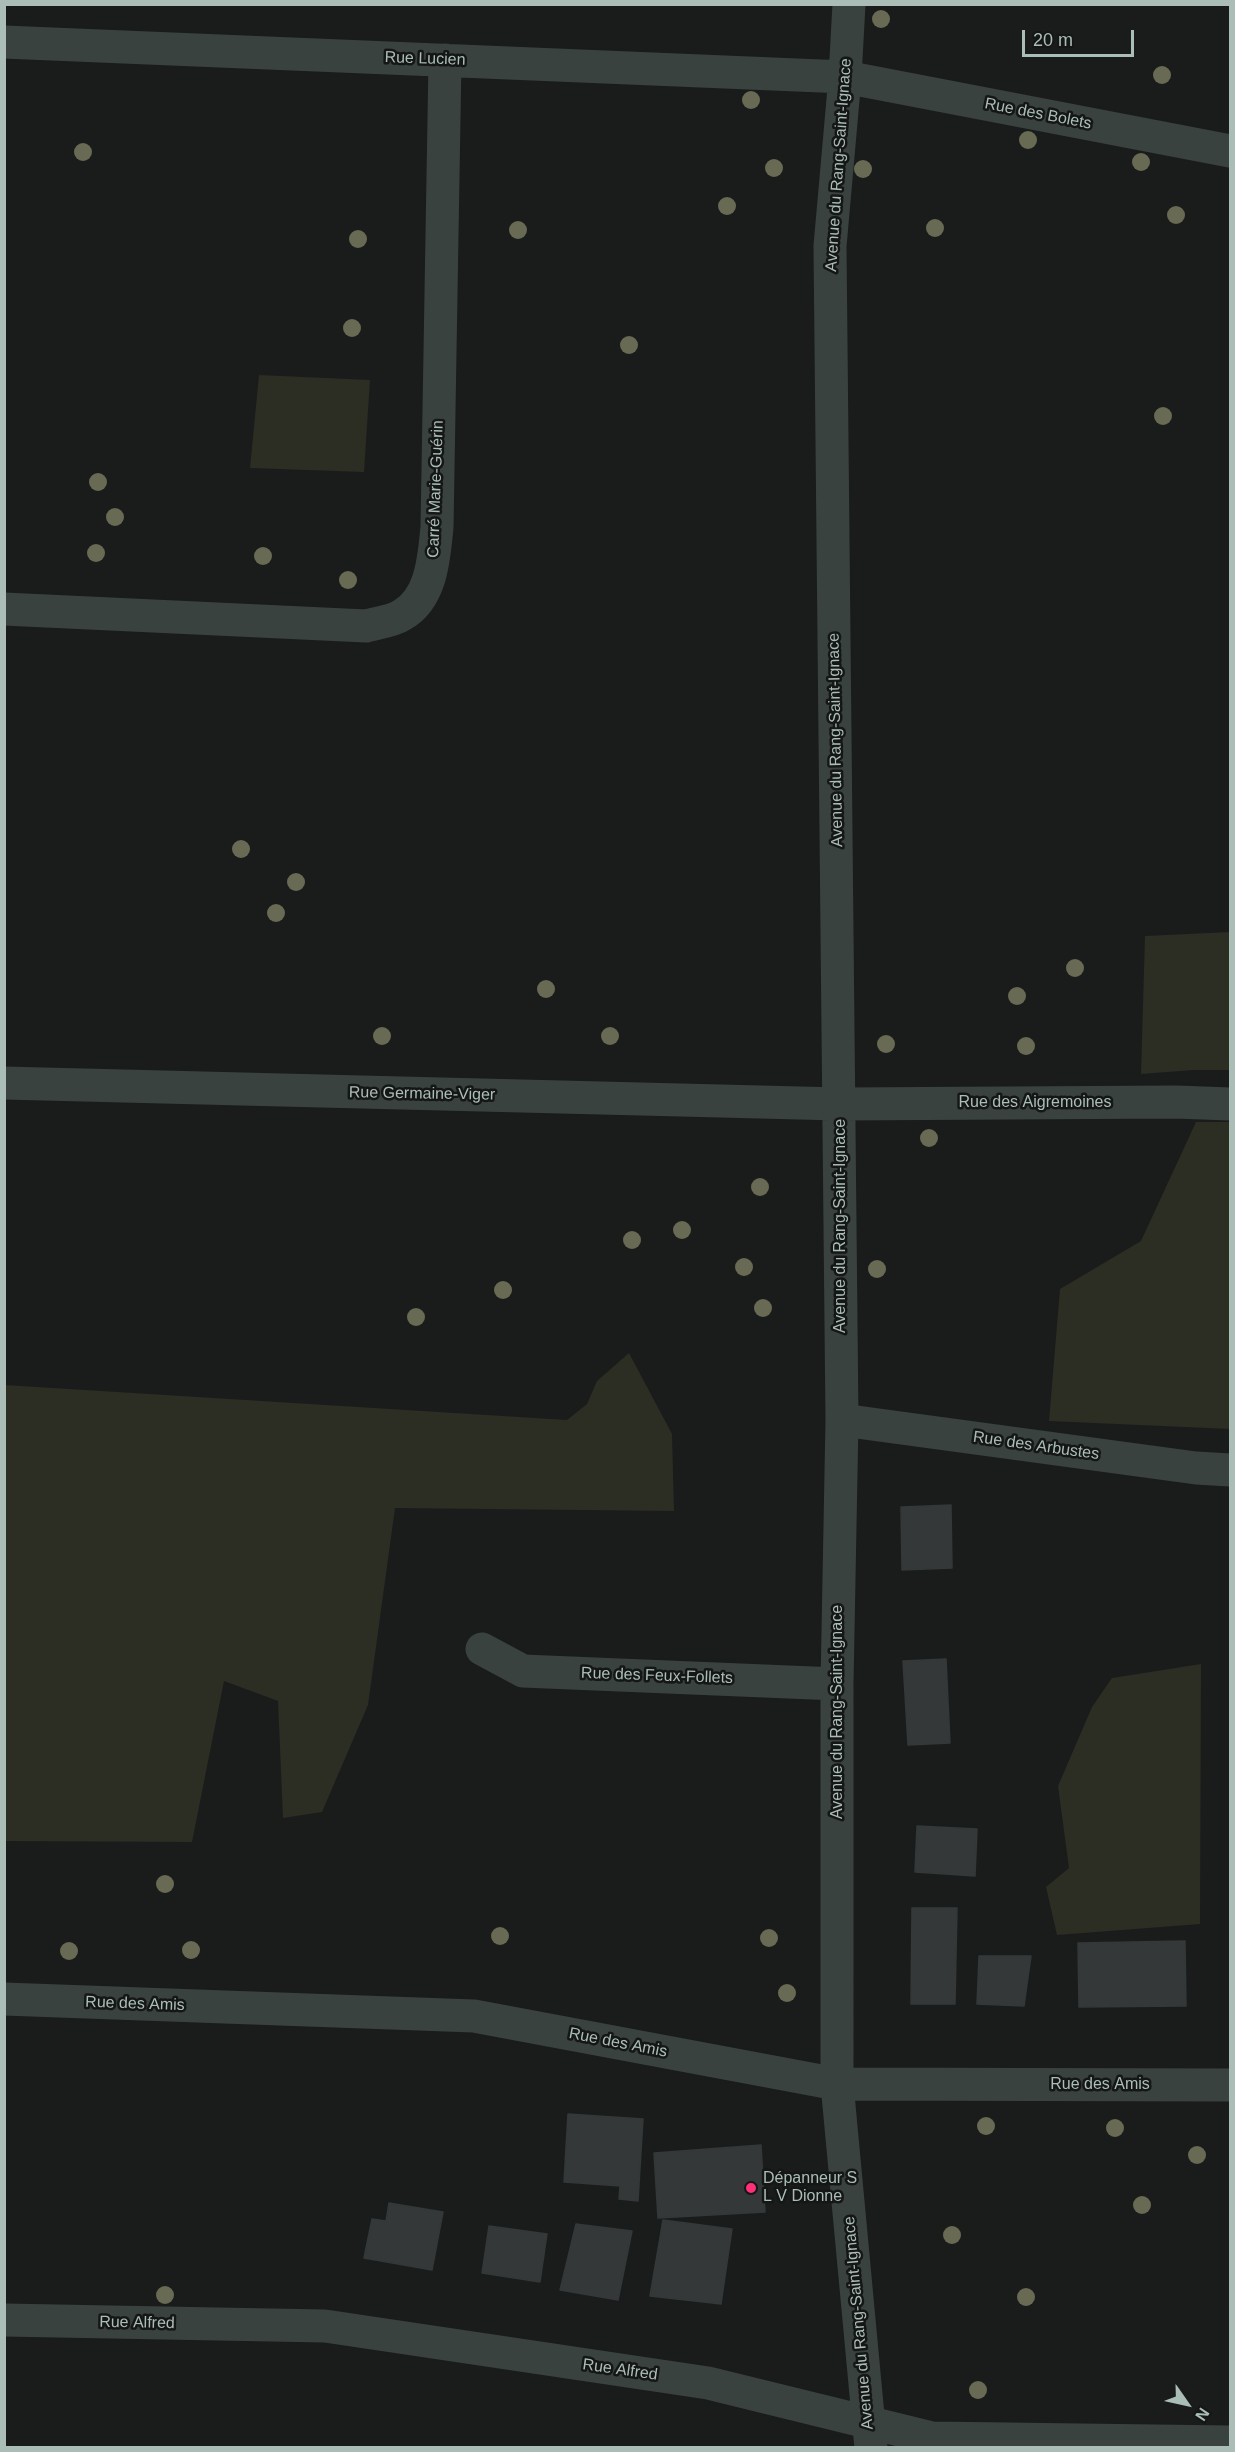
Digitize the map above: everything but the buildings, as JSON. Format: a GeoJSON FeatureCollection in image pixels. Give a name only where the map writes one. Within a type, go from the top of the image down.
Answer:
{"type":"FeatureCollection","features":[{"type":"Feature","properties":{"kind":"street","name":"Avenue du Rang-Saint-Ignace"},"geometry":{"type":"LineString","coordinates":[[849,4],[830,246],[842,1420],[837,1684],[837,2084],[870,2436]]}},
{"type":"Feature","properties":{"kind":"street","name":"Rue Lucien"},"geometry":{"type":"LineString","coordinates":[[4,42],[845,77]]}},
{"type":"Feature","properties":{"kind":"street","name":"Carré Marie-Guérin"},"geometry":{"type":"LineString","coordinates":[[4,609],[366,626],[402,615],[422,596],[433,566],[437,527],[445,60]]}},
{"type":"Feature","properties":{"kind":"street","name":"Rue des Bolets"},"geometry":{"type":"LineString","coordinates":[[845,77],[1230,152]]}},
{"type":"Feature","properties":{"kind":"street","name":"Rue Germaine-Viger"},"geometry":{"type":"LineString","coordinates":[[4,1083],[840,1104]]}},
{"type":"Feature","properties":{"kind":"street","name":"Rue des Aigremoines"},"geometry":{"type":"LineString","coordinates":[[840,1104],[1176,1102],[1230,1104]]}},
{"type":"Feature","properties":{"kind":"street","name":"Rue des Arbustes"},"geometry":{"type":"LineString","coordinates":[[842,1420],[1196,1468],[1230,1470]]}},
{"type":"Feature","properties":{"kind":"street","name":"Rue des Feux-Follets"},"geometry":{"type":"LineString","coordinates":[[482,1649],[523,1671],[837,1684]]}},
{"type":"Feature","properties":{"kind":"street","name":"Rue des Amis"},"geometry":{"type":"LineString","coordinates":[[4,1999],[474,2016],[837,2084],[1230,2085]]}},
{"type":"Feature","properties":{"kind":"street","name":"Rue Alfred"},"geometry":{"type":"LineString","coordinates":[[4,2320],[325,2326],[708,2383],[870,2436],[1230,2442]]}},
{"type":"Feature","properties":{"kind":"shaded area"},"geometry":{"type":"Polygon","coordinates":[[[259,375],[370,380],[364,472],[250,468],[259,375]]]}},
{"type":"Feature","properties":{"kind":"shaded area"},"geometry":{"type":"Polygon","coordinates":[[[1230,932],[1230,1070],[1141,1074],[1145,936],[1230,932]]]}},
{"type":"Feature","properties":{"kind":"shaded area"},"geometry":{"type":"Polygon","coordinates":[[[1196,1122],[1230,1122],[1230,1429],[1049,1421],[1060,1289],[1141,1241],[1196,1122]]]}},
{"type":"Feature","properties":{"kind":"shaded area"},"geometry":{"type":"Polygon","coordinates":[[[629,1353],[672,1434],[674,1511],[395,1508],[368,1705],[322,1812],[283,1818],[278,1701],[224,1681],[192,1842],[5,1841],[5,1385],[567,1420],[587,1404],[597,1381],[629,1353]]]}},
{"type":"Feature","properties":{"kind":"shaded area"},"geometry":{"type":"Polygon","coordinates":[[[1201,1664],[1200,1924],[1057,1935],[1046,1887],[1069,1868],[1058,1786],[1092,1707],[1112,1678],[1201,1664]]]}},
{"type":"Feature","properties":{"kind":"place","name":"Dépanneur S L V Dionne"},"geometry":{"type":"Point","coordinates":[751,2188]}}]}
